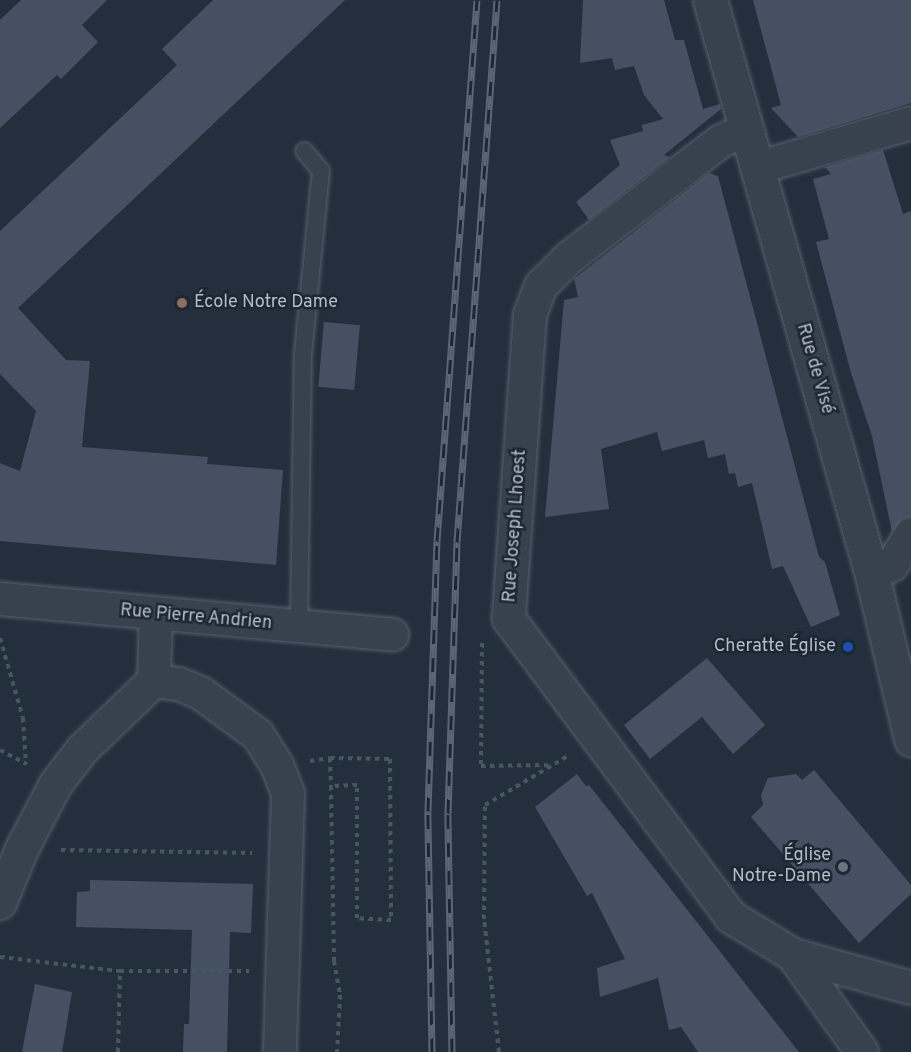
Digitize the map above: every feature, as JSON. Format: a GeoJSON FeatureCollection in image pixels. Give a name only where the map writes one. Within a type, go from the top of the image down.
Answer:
{"type":"FeatureCollection","features":[{"type":"Feature","properties":{"kind":"street","name":"Rue de Visé"},"geometry":{"type":"LineString","coordinates":[[710,0],[872,575],[911,739]]}},
{"type":"Feature","properties":{"kind":"street"},"geometry":{"type":"LineString","coordinates":[[757,168],[911,123]]}},
{"type":"Feature","properties":{"kind":"street","name":"Rue Joseph Lhoest"},"geometry":{"type":"LineString","coordinates":[[746,130],[721,141],[569,258],[541,286],[530,315],[510,619],[731,917],[793,955]]}},
{"type":"Feature","properties":{"kind":"street"},"geometry":{"type":"LineString","coordinates":[[872,575],[892,565],[911,535]]}},
{"type":"Feature","properties":{"kind":"street","name":"Rue Pierre Andrien"},"geometry":{"type":"LineString","coordinates":[[0,599],[392,635]]}},
{"type":"Feature","properties":{"kind":"street"},"geometry":{"type":"LineString","coordinates":[[0,903],[22,849],[56,784],[83,749],[154,681],[156,614]]}},
{"type":"Feature","properties":{"kind":"street"},"geometry":{"type":"LineString","coordinates":[[154,681],[178,684],[202,694],[258,735],[277,765],[288,794],[280,1052]]}},
{"type":"Feature","properties":{"kind":"street"},"geometry":{"type":"LineString","coordinates":[[793,955],[911,988]]}},
{"type":"Feature","properties":{"kind":"street"},"geometry":{"type":"LineString","coordinates":[[793,955],[862,1052]]}},
{"type":"Feature","properties":{"kind":"lane"},"geometry":{"type":"LineString","coordinates":[[298,627],[303,354],[321,171],[304,151]]}},
{"type":"Feature","properties":{"kind":"path"},"geometry":{"type":"LineString","coordinates":[[0,638],[22,717],[26,764],[0,750]]}},
{"type":"Feature","properties":{"kind":"path"},"geometry":{"type":"LineString","coordinates":[[499,1052],[484,919],[485,805],[598,739]]}},
{"type":"Feature","properties":{"kind":"path"},"geometry":{"type":"LineString","coordinates":[[330,758],[390,759],[391,920],[357,918],[357,785],[331,786],[334,961],[340,995],[337,1052]]}},
{"type":"Feature","properties":{"kind":"path"},"geometry":{"type":"LineString","coordinates":[[481,766],[552,765]]}},
{"type":"Feature","properties":{"kind":"path"},"geometry":{"type":"LineString","coordinates":[[22,849],[287,853]]}},
{"type":"Feature","properties":{"kind":"path"},"geometry":{"type":"LineString","coordinates":[[0,957],[120,970],[282,971]]}},
{"type":"Feature","properties":{"kind":"path"},"geometry":{"type":"LineString","coordinates":[[118,1052],[120,970]]}},
{"type":"Feature","properties":{"kind":"building"},"geometry":{"type":"Polygon","coordinates":[[[21,0],[107,0],[82,25],[98,42],[61,79],[57,75],[0,128],[0,20],[21,0]]]}},
{"type":"Feature","properties":{"kind":"building"},"geometry":{"type":"Polygon","coordinates":[[[213,0],[345,0],[18,308],[66,360],[90,361],[82,447],[208,457],[207,464],[283,470],[276,565],[0,541],[0,463],[20,471],[36,411],[0,374],[0,231],[177,65],[162,49],[213,0]]]}},
{"type":"Feature","properties":{"kind":"building"},"geometry":{"type":"Polygon","coordinates":[[[583,0],[664,0],[675,40],[684,40],[703,109],[720,104],[721,109],[664,155],[670,157],[589,220],[576,202],[620,165],[610,140],[643,131],[642,125],[663,119],[644,95],[634,66],[615,70],[612,58],[580,63],[583,0]]]}},
{"type":"Feature","properties":{"kind":"building"},"geometry":{"type":"Polygon","coordinates":[[[753,0],[911,0],[911,103],[798,137],[771,108],[781,105],[753,0]]]}},
{"type":"Feature","properties":{"kind":"building"},"geometry":{"type":"Polygon","coordinates":[[[883,150],[903,214],[911,211],[911,517],[902,519],[892,532],[872,436],[851,373],[816,242],[829,239],[813,179],[831,174],[825,167],[883,150]]]}},
{"type":"Feature","properties":{"kind":"building"},"geometry":{"type":"Polygon","coordinates":[[[709,173],[718,176],[819,557],[825,562],[840,615],[811,627],[783,566],[772,569],[752,483],[738,487],[735,473],[729,474],[725,454],[708,458],[704,440],[662,451],[657,432],[601,449],[609,509],[545,517],[564,300],[578,297],[574,279],[709,173]]]}},
{"type":"Feature","properties":{"kind":"building"},"geometry":{"type":"Polygon","coordinates":[[[324,322],[360,325],[354,390],[318,387],[324,322]]]}},
{"type":"Feature","properties":{"kind":"building"},"geometry":{"type":"Polygon","coordinates":[[[707,658],[765,725],[733,754],[702,717],[650,759],[624,725],[707,658]]]}},
{"type":"Feature","properties":{"kind":"building","name":"Église Notre-Dame"},"geometry":{"type":"Polygon","coordinates":[[[814,770],[911,885],[911,894],[859,943],[751,817],[763,805],[761,795],[768,778],[796,774],[802,780],[814,770]]]}},
{"type":"Feature","properties":{"kind":"building"},"geometry":{"type":"Polygon","coordinates":[[[577,774],[586,786],[589,785],[799,1052],[698,1052],[681,1027],[669,1030],[658,978],[600,997],[597,968],[625,959],[592,893],[587,896],[535,807],[577,774]]]}},
{"type":"Feature","properties":{"kind":"building"},"geometry":{"type":"Polygon","coordinates":[[[90,880],[253,884],[251,933],[230,932],[227,1052],[183,1052],[184,1024],[189,1024],[192,930],[76,927],[77,892],[90,891],[90,880]]]}},
{"type":"Feature","properties":{"kind":"building"},"geometry":{"type":"Polygon","coordinates":[[[35,984],[72,992],[62,1052],[22,1052],[35,984]]]}},
{"type":"Feature","properties":{"kind":"railway"},"geometry":{"type":"LineString","coordinates":[[432,1052],[428,811],[437,541],[477,0]]}},
{"type":"Feature","properties":{"kind":"railway"},"geometry":{"type":"LineString","coordinates":[[452,1052],[448,813],[457,542],[497,0]]}},
{"type":"Feature","properties":{"kind":"place","name":"École Notre Dame"},"geometry":{"type":"Point","coordinates":[182,303]}},
{"type":"Feature","properties":{"kind":"place","name":"Cheratte Église"},"geometry":{"type":"Point","coordinates":[848,647]}},
{"type":"Feature","properties":{"kind":"place","name":"Église Notre-Dame"},"geometry":{"type":"Point","coordinates":[843,867]}}]}
